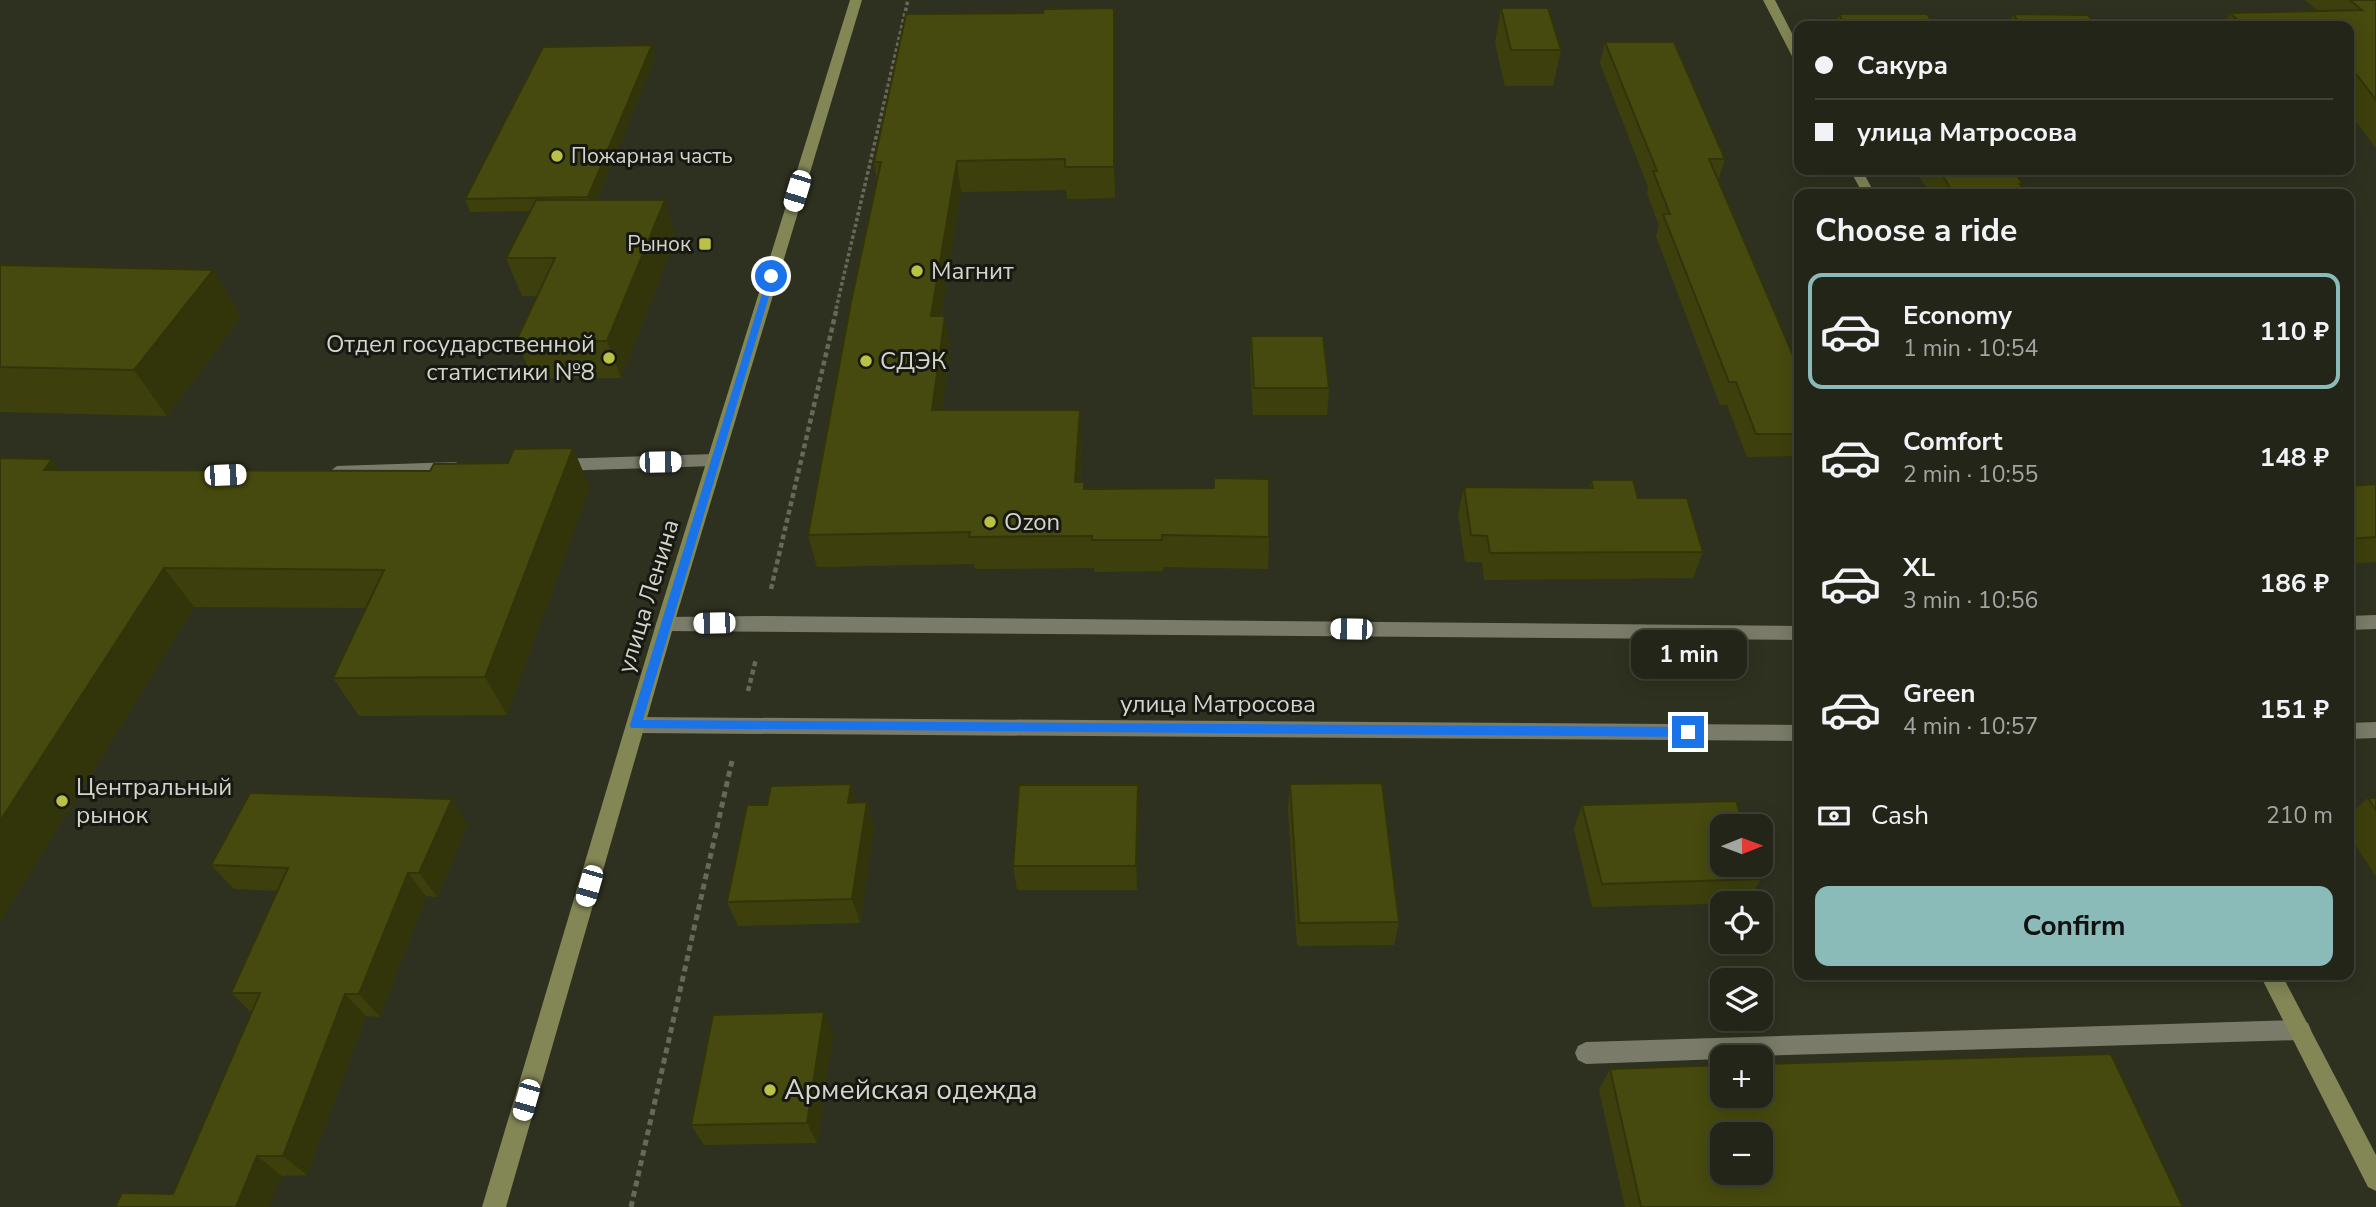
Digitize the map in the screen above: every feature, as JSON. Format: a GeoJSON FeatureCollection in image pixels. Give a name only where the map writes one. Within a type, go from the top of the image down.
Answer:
{"type":"FeatureCollection","features":[{"type":"Feature","properties":{"kind":"main road","name":"улица Ленина"},"geometry":{"type":"LineString","coordinates":[[494,1207],[665,624],[856,0]]}},
{"type":"Feature","properties":{"kind":"main road"},"geometry":{"type":"LineString","coordinates":[[1769,0],[1794,48]]}},
{"type":"Feature","properties":{"kind":"main road"},"geometry":{"type":"LineString","coordinates":[[2274,980],[2376,1179]]}},
{"type":"Feature","properties":{"kind":"street"},"geometry":{"type":"LineString","coordinates":[[533,466],[715,460]]}},
{"type":"Feature","properties":{"kind":"street"},"geometry":{"type":"LineString","coordinates":[[324,472],[478,467]]}},
{"type":"Feature","properties":{"kind":"street"},"geometry":{"type":"LineString","coordinates":[[2354,623],[2376,622]]}},
{"type":"Feature","properties":{"kind":"street"},"geometry":{"type":"LineString","coordinates":[[665,624],[1794,633]]}},
{"type":"Feature","properties":{"kind":"street","name":"улица Матросова"},"geometry":{"type":"LineString","coordinates":[[636,725],[1794,733]]}},
{"type":"Feature","properties":{"kind":"street"},"geometry":{"type":"LineString","coordinates":[[2354,731],[2376,730]]}},
{"type":"Feature","properties":{"kind":"street"},"geometry":{"type":"LineString","coordinates":[[1586,1053],[2300,1030]]}},
{"type":"Feature","properties":{"kind":"building"},"geometry":{"type":"Polygon","coordinates":[[[2350,0],[2376,0],[2376,100],[2354,74],[2354,21],[2239,21],[2230,13],[2362,10],[2350,0]]]}},
{"type":"Feature","properties":{"kind":"building"},"geometry":{"type":"Polygon","coordinates":[[[1114,8],[1114,167],[1065,167],[1065,159],[957,161],[931,316],[945,316],[932,410],[1080,410],[1075,482],[1084,482],[1084,489],[1214,488],[1214,478],[1269,479],[1269,537],[1162,535],[1162,540],[1092,540],[1092,536],[969,537],[970,532],[808,535],[851,302],[881,162],[874,162],[906,14],[1043,13],[1044,9],[1114,8]]]}},
{"type":"Feature","properties":{"kind":"building"},"geometry":{"type":"Polygon","coordinates":[[[1501,8],[1548,8],[1561,50],[1511,50],[1501,8]]]}},
{"type":"Feature","properties":{"kind":"building"},"geometry":{"type":"Polygon","coordinates":[[[1839,14],[1927,14],[1932,21],[1842,21],[1839,14]]]}},
{"type":"Feature","properties":{"kind":"building"},"geometry":{"type":"Polygon","coordinates":[[[2013,14],[2088,15],[2093,21],[2018,21],[2013,14]]]}},
{"type":"Feature","properties":{"kind":"building"},"geometry":{"type":"Polygon","coordinates":[[[1605,42],[1674,42],[1725,159],[1709,159],[1794,357],[1794,434],[1756,434],[1736,382],[1729,382],[1663,214],[1670,214],[1653,171],[1657,171],[1605,42]]]}},
{"type":"Feature","properties":{"kind":"building","name":"Пожарная часть"},"geometry":{"type":"Polygon","coordinates":[[[652,45],[588,197],[465,199],[543,47],[652,45]]]}},
{"type":"Feature","properties":{"kind":"building"},"geometry":{"type":"Polygon","coordinates":[[[1942,175],[2017,175],[2024,189],[1951,189],[1942,175]]]}},
{"type":"Feature","properties":{"kind":"building"},"geometry":{"type":"Polygon","coordinates":[[[536,200],[665,200],[607,341],[516,341],[555,258],[506,258],[536,200]]]}},
{"type":"Feature","properties":{"kind":"building"},"geometry":{"type":"Polygon","coordinates":[[[0,265],[213,270],[134,370],[0,367],[0,265]]]}},
{"type":"Feature","properties":{"kind":"building"},"geometry":{"type":"Polygon","coordinates":[[[1251,336],[1323,336],[1329,388],[1254,388],[1251,336]]]}},
{"type":"Feature","properties":{"kind":"building"},"geometry":{"type":"Polygon","coordinates":[[[573,448],[485,677],[333,678],[384,570],[164,568],[0,821],[0,458],[52,459],[44,470],[430,471],[434,464],[508,463],[514,449],[573,448]]]}},
{"type":"Feature","properties":{"kind":"building"},"geometry":{"type":"Polygon","coordinates":[[[1591,480],[1633,480],[1638,498],[1687,498],[1703,552],[1490,553],[1487,536],[1471,535],[1464,487],[1593,488],[1591,480]]]}},
{"type":"Feature","properties":{"kind":"building"},"geometry":{"type":"Polygon","coordinates":[[[2376,484],[2376,537],[2354,539],[2354,486],[2376,484]]]}},
{"type":"Feature","properties":{"kind":"building"},"geometry":{"type":"Polygon","coordinates":[[[1382,783],[1399,922],[1299,923],[1290,784],[1382,783]]]}},
{"type":"Feature","properties":{"kind":"building"},"geometry":{"type":"Polygon","coordinates":[[[851,784],[848,803],[867,802],[852,899],[727,902],[747,805],[767,805],[771,786],[851,784]]]}},
{"type":"Feature","properties":{"kind":"building"},"geometry":{"type":"Polygon","coordinates":[[[1019,785],[1138,785],[1136,866],[1013,866],[1019,785]]]}},
{"type":"Feature","properties":{"kind":"building"},"geometry":{"type":"Polygon","coordinates":[[[250,793],[452,799],[419,873],[408,873],[359,994],[345,994],[283,1156],[257,1156],[236,1207],[115,1207],[122,1193],[173,1194],[260,993],[231,993],[288,868],[211,865],[250,793]]]}},
{"type":"Feature","properties":{"kind":"building"},"geometry":{"type":"Polygon","coordinates":[[[2368,798],[2376,798],[2376,810],[2368,798]]]}},
{"type":"Feature","properties":{"kind":"building"},"geometry":{"type":"Polygon","coordinates":[[[1736,801],[1740,814],[1710,814],[1710,877],[1761,879],[1602,884],[1582,805],[1736,801]]]}},
{"type":"Feature","properties":{"kind":"building","name":"Армейская одежда"},"geometry":{"type":"Polygon","coordinates":[[[824,1012],[807,1123],[691,1125],[713,1015],[824,1012]]]}},
{"type":"Feature","properties":{"kind":"building"},"geometry":{"type":"Polygon","coordinates":[[[2111,1054],[2183,1207],[1641,1207],[1610,1069],[1710,1065],[1710,1108],[1773,1108],[1773,1064],[2111,1054]]]}},
{"type":"Feature","properties":{"kind":"place","name":"Пожарная часть"},"geometry":{"type":"Point","coordinates":[557,156]}},
{"type":"Feature","properties":{"kind":"place","name":"Рынок"},"geometry":{"type":"Point","coordinates":[705,244]}},
{"type":"Feature","properties":{"kind":"place","name":"Магнит"},"geometry":{"type":"Point","coordinates":[917,271]}},
{"type":"Feature","properties":{"kind":"place","name":"Отдел государственной статистики №8"},"geometry":{"type":"Point","coordinates":[609,358]}},
{"type":"Feature","properties":{"kind":"place","name":"СДЭК"},"geometry":{"type":"Point","coordinates":[866,361]}},
{"type":"Feature","properties":{"kind":"place","name":"Ozon"},"geometry":{"type":"Point","coordinates":[990,522]}},
{"type":"Feature","properties":{"kind":"place","name":"Центральный рынок"},"geometry":{"type":"Point","coordinates":[62,801]}},
{"type":"Feature","properties":{"kind":"place","name":"Армейская одежда"},"geometry":{"type":"Point","coordinates":[770,1090]}},
{"type":"Feature","properties":{"kind":"route"},"geometry":{"type":"LineString","coordinates":[[771,276],[636,725],[1688,732]]}}]}
